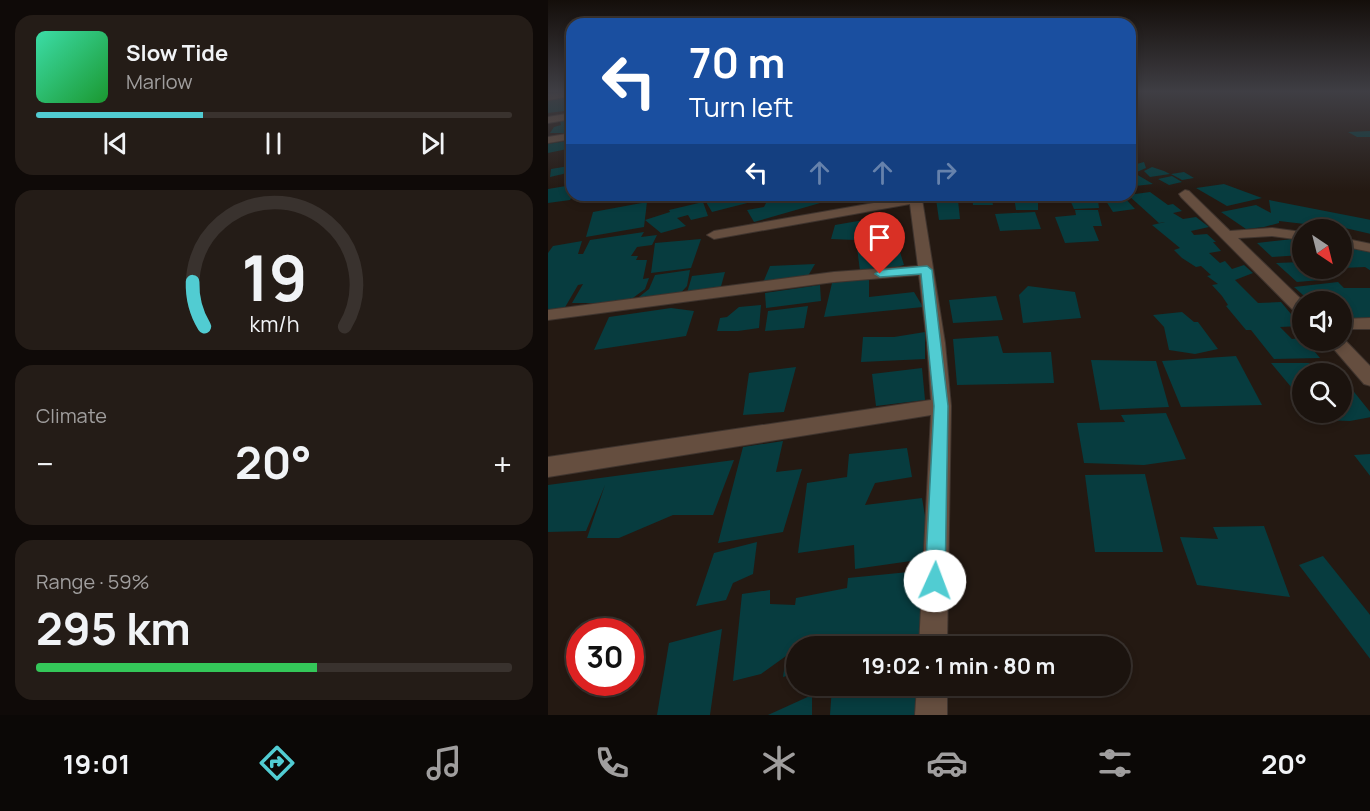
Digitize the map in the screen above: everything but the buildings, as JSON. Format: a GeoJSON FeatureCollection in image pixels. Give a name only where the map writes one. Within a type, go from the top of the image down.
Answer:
{"type":"FeatureCollection","features":[{"type":"Feature","properties":{"kind":"street"},"geometry":{"type":"LineString","coordinates":[[548,140],[566,137]]}},
{"type":"Feature","properties":{"kind":"street"},"geometry":{"type":"LineString","coordinates":[[1185,194],[1292,299]]}},
{"type":"Feature","properties":{"kind":"street"},"geometry":{"type":"LineString","coordinates":[[714,234],[893,201]]}},
{"type":"Feature","properties":{"kind":"street"},"geometry":{"type":"LineString","coordinates":[[916,201],[927,270],[941,406],[933,636]]}},
{"type":"Feature","properties":{"kind":"street"},"geometry":{"type":"LineString","coordinates":[[1226,235],[1272,232],[1292,235]]}},
{"type":"Feature","properties":{"kind":"street"},"geometry":{"type":"LineString","coordinates":[[1352,244],[1370,248]]}},
{"type":"Feature","properties":{"kind":"street"},"geometry":{"type":"LineString","coordinates":[[548,315],[834,277],[927,270]]}},
{"type":"Feature","properties":{"kind":"street"},"geometry":{"type":"LineString","coordinates":[[1352,324],[1370,323]]}},
{"type":"Feature","properties":{"kind":"street"},"geometry":{"type":"LineString","coordinates":[[1344,351],[1370,379]]}},
{"type":"Feature","properties":{"kind":"street"},"geometry":{"type":"LineString","coordinates":[[548,467],[941,406]]}},
{"type":"Feature","properties":{"kind":"street"},"geometry":{"type":"LineString","coordinates":[[931,715],[932,696]]}},
{"type":"Feature","properties":{"kind":"route"},"geometry":{"type":"LineString","coordinates":[[880,274],[927,270],[941,406],[935,581]]}}]}
